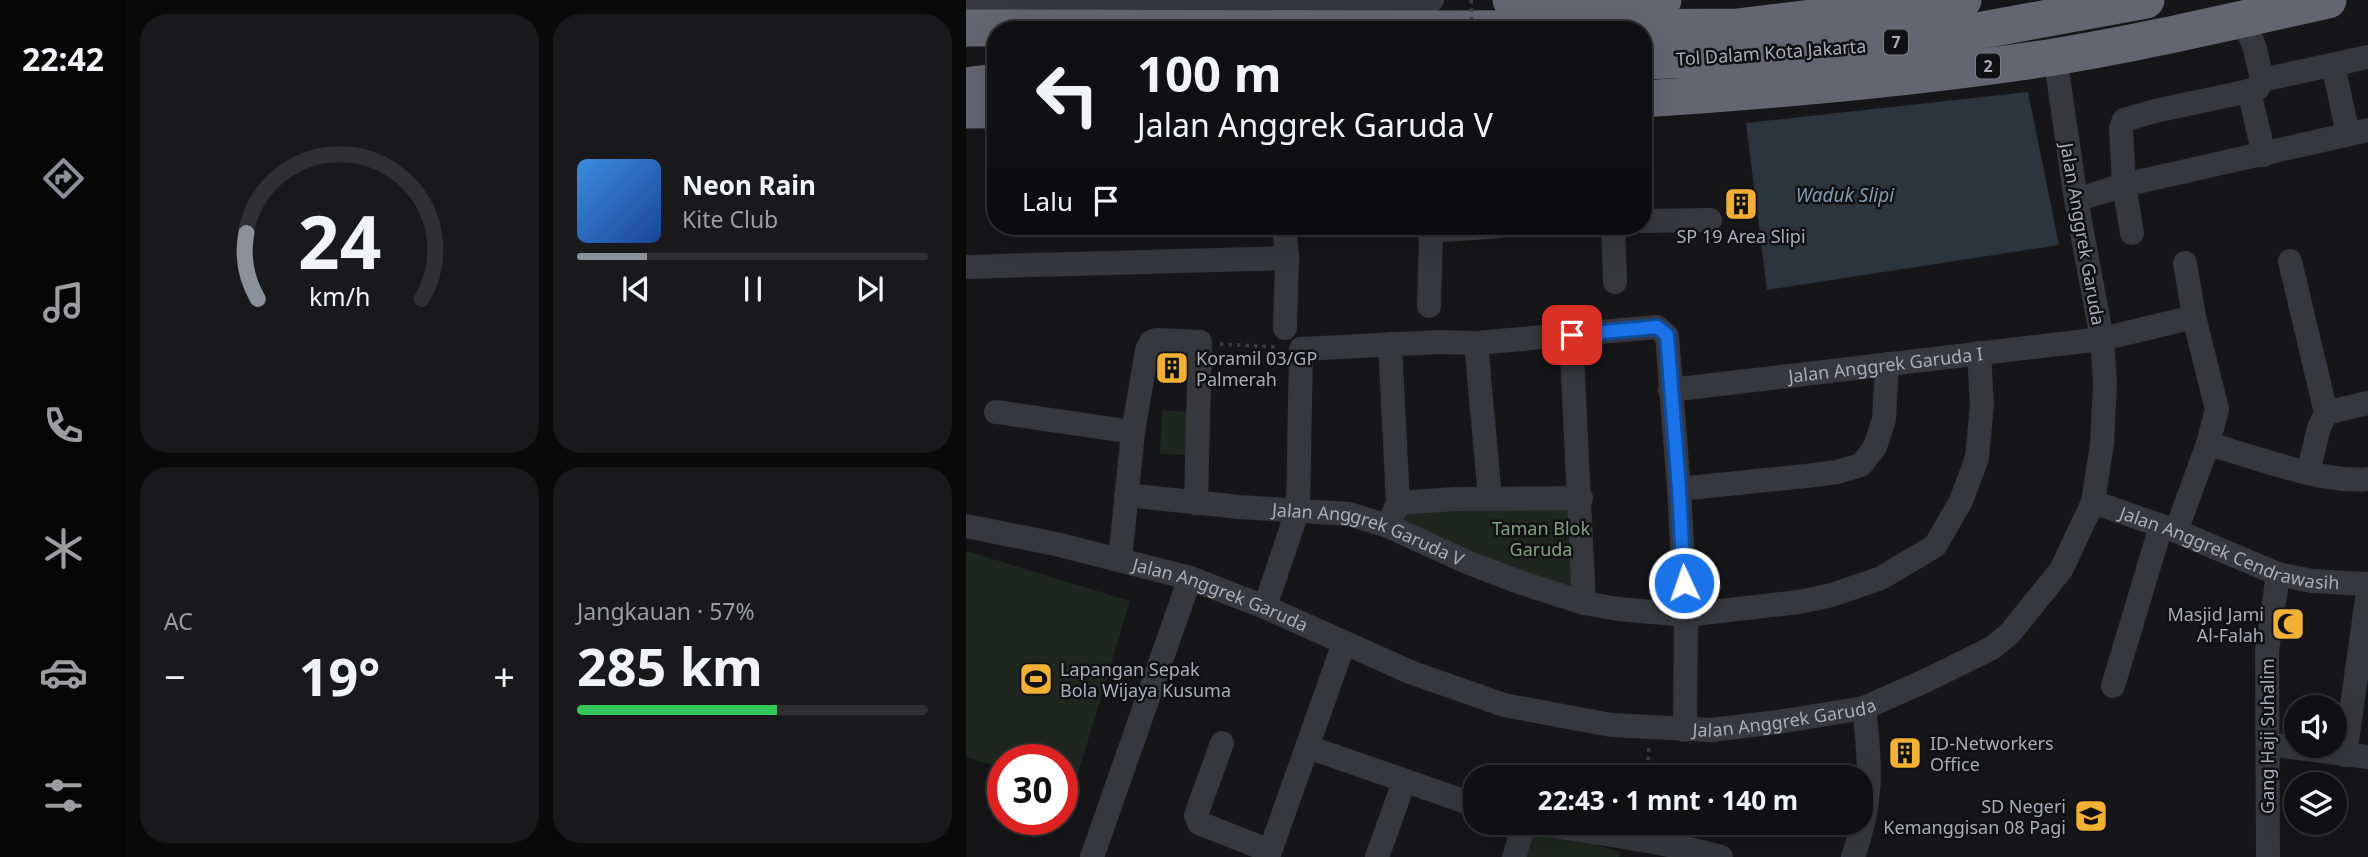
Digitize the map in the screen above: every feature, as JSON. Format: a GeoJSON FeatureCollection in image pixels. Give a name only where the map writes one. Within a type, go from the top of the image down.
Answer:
{"type":"FeatureCollection","features":[{"type":"Feature","properties":{"kind":"highway"},"geometry":{"type":"LineString","coordinates":[[1511,0],[1522,3],[1662,0]]}},
{"type":"Feature","properties":{"kind":"highway","name":"Tol Dalam Kota Jakarta"},"geometry":{"type":"LineString","coordinates":[[1652,28],[1737,27],[1963,0]]}},
{"type":"Feature","properties":{"kind":"highway","name":"Tol Dalam Kota Jakarta"},"geometry":{"type":"LineString","coordinates":[[1652,61],[1751,57],[1961,34],[2146,0]]}},
{"type":"Feature","properties":{"kind":"highway","name":"2"},"geometry":{"type":"LineString","coordinates":[[1652,98],[1882,80],[2055,56],[2328,0]]}},
{"type":"Feature","properties":{"kind":"highway","name":"Tol Dalam Kota Jakarta"},"geometry":{"type":"LineString","coordinates":[[966,29],[987,29]]}},
{"type":"Feature","properties":{"kind":"highway"},"geometry":{"type":"LineString","coordinates":[[966,65],[987,65]]}},
{"type":"Feature","properties":{"kind":"highway"},"geometry":{"type":"LineString","coordinates":[[966,86],[987,83]]}},
{"type":"Feature","properties":{"kind":"highway"},"geometry":{"type":"LineString","coordinates":[[966,110],[987,110]]}},
{"type":"Feature","properties":{"kind":"street"},"geometry":{"type":"LineString","coordinates":[[966,2],[1249,5],[1432,0]]}},
{"type":"Feature","properties":{"kind":"street"},"geometry":{"type":"LineString","coordinates":[[1652,87],[1780,80],[1894,69],[2025,51],[2279,0]]}},
{"type":"Feature","properties":{"kind":"street"},"geometry":{"type":"LineString","coordinates":[[2243,19],[2255,49],[2264,155]]}},
{"type":"Feature","properties":{"kind":"street","name":"Jalan Anggrek Garuda"},"geometry":{"type":"LineString","coordinates":[[966,526],[1190,578],[1265,607],[1410,672],[1504,705],[1611,725],[1685,730],[1711,730],[1778,722],[1864,708],[1981,653],[2010,633],[2061,570],[2093,502],[2102,444],[2105,383],[2102,339],[2076,200],[2055,56]]}},
{"type":"Feature","properties":{"kind":"street"},"geometry":{"type":"LineString","coordinates":[[2132,233],[2124,185],[2121,128],[2124,120],[2368,57]]}},
{"type":"Feature","properties":{"kind":"street"},"geometry":{"type":"LineString","coordinates":[[2076,200],[2124,185],[2358,132],[2333,65]]}},
{"type":"Feature","properties":{"kind":"street"},"geometry":{"type":"LineString","coordinates":[[966,100],[987,99]]}},
{"type":"Feature","properties":{"kind":"street"},"geometry":{"type":"LineString","coordinates":[[1652,221],[1710,220]]}},
{"type":"Feature","properties":{"kind":"street"},"geometry":{"type":"LineString","coordinates":[[1285,235],[1287,258],[1285,328]]}},
{"type":"Feature","properties":{"kind":"street"},"geometry":{"type":"LineString","coordinates":[[1429,306],[1431,235]]}},
{"type":"Feature","properties":{"kind":"street"},"geometry":{"type":"LineString","coordinates":[[1613,235],[1615,282]]}},
{"type":"Feature","properties":{"kind":"street"},"geometry":{"type":"LineString","coordinates":[[966,267],[1287,258]]}},
{"type":"Feature","properties":{"kind":"street"},"geometry":{"type":"LineString","coordinates":[[2290,261],[2326,413],[2308,472]]}},
{"type":"Feature","properties":{"kind":"street"},"geometry":{"type":"LineString","coordinates":[[2113,686],[2169,528],[2208,444],[2217,409],[2194,317],[2185,263]]}},
{"type":"Feature","properties":{"kind":"street","name":"Jalan Anggrek Garuda I"},"geometry":{"type":"LineString","coordinates":[[1670,390],[2102,339],[2194,317]]}},
{"type":"Feature","properties":{"kind":"street"},"geometry":{"type":"LineString","coordinates":[[1265,607],[1298,509],[1301,349],[1476,343],[1657,327],[1667,335],[1679,489],[1686,615],[1685,730]]}},
{"type":"Feature","properties":{"kind":"street"},"geometry":{"type":"LineString","coordinates":[[1572,335],[1584,603]]}},
{"type":"Feature","properties":{"kind":"street"},"geometry":{"type":"LineString","coordinates":[[1120,560],[1133,432],[1147,350],[1151,342],[1157,340],[1200,342],[1196,503]]}},
{"type":"Feature","properties":{"kind":"street"},"geometry":{"type":"LineString","coordinates":[[1476,343],[1490,498]]}},
{"type":"Feature","properties":{"kind":"street"},"geometry":{"type":"LineString","coordinates":[[1388,526],[1398,503],[1390,344]]}},
{"type":"Feature","properties":{"kind":"street","name":"Jalan Anggrek Garuda V"},"geometry":{"type":"LineString","coordinates":[[1126,495],[1349,514],[1388,526],[1519,582],[1584,603],[1618,609],[1686,615],[1799,602],[1832,595],[1881,578],[1935,545],[1961,501],[1977,458],[1982,404],[1979,353]]}},
{"type":"Feature","properties":{"kind":"street"},"geometry":{"type":"LineString","coordinates":[[1679,489],[1837,472],[1861,465],[1875,447],[1884,419],[1887,364]]}},
{"type":"Feature","properties":{"kind":"street"},"geometry":{"type":"LineString","coordinates":[[2326,413],[2368,403]]}},
{"type":"Feature","properties":{"kind":"street"},"geometry":{"type":"LineString","coordinates":[[996,412],[1133,432]]}},
{"type":"Feature","properties":{"kind":"street"},"geometry":{"type":"LineString","coordinates":[[2208,444],[2308,472],[2339,478],[2368,479]]}},
{"type":"Feature","properties":{"kind":"street"},"geometry":{"type":"LineString","coordinates":[[1398,503],[1490,498],[1581,498]]}},
{"type":"Feature","properties":{"kind":"street","name":"Jalan Anggrek Cendrawasih"},"geometry":{"type":"LineString","coordinates":[[2093,502],[2169,528],[2277,573],[2312,581],[2368,584]]}},
{"type":"Feature","properties":{"kind":"street","name":"Gang Haji Suhalim"},"geometry":{"type":"LineString","coordinates":[[2268,857],[2267,651],[2277,573]]}},
{"type":"Feature","properties":{"kind":"street"},"geometry":{"type":"LineString","coordinates":[[1092,857],[1190,578]]}},
{"type":"Feature","properties":{"kind":"street"},"geometry":{"type":"LineString","coordinates":[[2268,744],[2357,756],[2368,592]]}},
{"type":"Feature","properties":{"kind":"street"},"geometry":{"type":"LineString","coordinates":[[1222,743],[1196,815],[1199,823],[1269,854],[1344,643]]}},
{"type":"Feature","properties":{"kind":"street"},"geometry":{"type":"LineString","coordinates":[[1853,857],[1863,827],[1869,795],[1870,764],[1864,708]]}},
{"type":"Feature","properties":{"kind":"street"},"geometry":{"type":"LineString","coordinates":[[1308,747],[1463,801]]}},
{"type":"Feature","properties":{"kind":"street"},"geometry":{"type":"LineString","coordinates":[[1377,857],[1404,782]]}},
{"type":"Feature","properties":{"kind":"street"},"geometry":{"type":"LineString","coordinates":[[1514,857],[1521,835]]}},
{"type":"Feature","properties":{"kind":"street"},"geometry":{"type":"LineString","coordinates":[[1584,835],[1639,848],[1676,845],[1721,857]]}},
{"type":"Feature","properties":{"kind":"path"},"geometry":{"type":"LineString","coordinates":[[1471,0],[1472,21]]}},
{"type":"Feature","properties":{"kind":"path"},"geometry":{"type":"LineString","coordinates":[[1200,342],[1301,349]]}},
{"type":"Feature","properties":{"kind":"path"},"geometry":{"type":"LineString","coordinates":[[1648,765],[1651,728]]}},
{"type":"Feature","properties":{"kind":"green space"},"geometry":{"type":"Polygon","coordinates":[[[1162,410],[1189,412],[1186,455],[1160,454],[1162,410]]]}},
{"type":"Feature","properties":{"kind":"green space","name":"Taman Blok Garuda"},"geometry":{"type":"Polygon","coordinates":[[[1577,498],[1580,594],[1392,523],[1400,505],[1577,498]]]}},
{"type":"Feature","properties":{"kind":"green space","name":"Lapangan Sepak Bola Wijaya Kusuma"},"geometry":{"type":"Polygon","coordinates":[[[966,551],[1130,601],[1078,773],[1078,744],[987,744],[987,763],[966,757],[966,551]]]}},
{"type":"Feature","properties":{"kind":"green space"},"geometry":{"type":"Polygon","coordinates":[[[1526,835],[1561,835],[1621,852],[1619,857],[1520,857],[1526,835]]]}},
{"type":"Feature","properties":{"kind":"water","name":"Waduk Slipi"},"geometry":{"type":"Polygon","coordinates":[[[2028,92],[2059,245],[1767,290],[1746,123],[2028,92]]]}},
{"type":"Feature","properties":{"kind":"place","name":"SP 19 Area Slipi"},"geometry":{"type":"Point","coordinates":[1741,204]}},
{"type":"Feature","properties":{"kind":"place","name":"Koramil 03/GP Palmerah"},"geometry":{"type":"Point","coordinates":[1172,368]}},
{"type":"Feature","properties":{"kind":"place","name":"Masjid Jami Al-Falah"},"geometry":{"type":"Point","coordinates":[2288,624]}},
{"type":"Feature","properties":{"kind":"place","name":"Lapangan Sepak Bola Wijaya Kusuma"},"geometry":{"type":"Point","coordinates":[1036,679]}},
{"type":"Feature","properties":{"kind":"place","name":"ID-Networkers Office"},"geometry":{"type":"Point","coordinates":[1905,753]}},
{"type":"Feature","properties":{"kind":"place","name":"SD Negeri Kemanggisan 08 Pagi"},"geometry":{"type":"Point","coordinates":[2091,816]}},
{"type":"Feature","properties":{"kind":"route"},"geometry":{"type":"LineString","coordinates":[[1572,335],[1657,327],[1667,335],[1684,583]]}}]}
